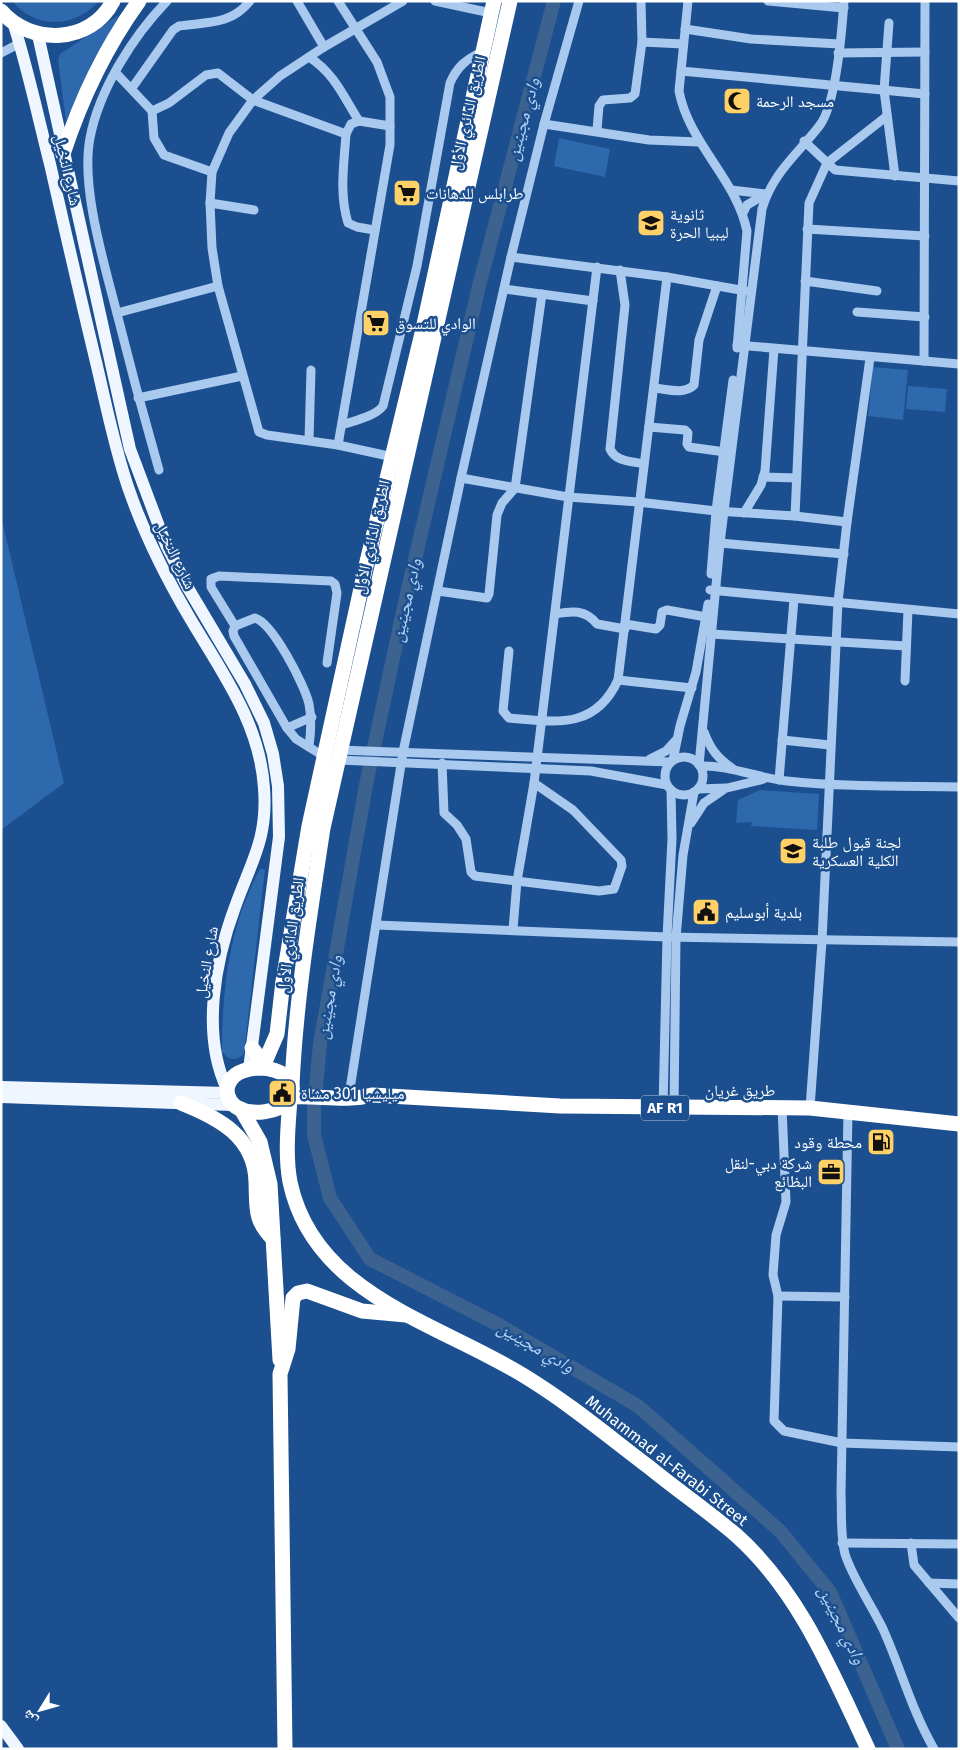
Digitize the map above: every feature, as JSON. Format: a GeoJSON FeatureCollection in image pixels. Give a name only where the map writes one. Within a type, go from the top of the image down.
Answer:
{"type":"FeatureCollection","features":[{"type":"Feature","properties":{"kind":"highway"},"geometry":{"type":"LineString","coordinates":[[63,154],[79,110],[96,72],[139,1]]}},
{"type":"Feature","properties":{"kind":"highway","name":"الطريق الدائري الأول"},"geometry":{"type":"LineString","coordinates":[[267,1057],[277,1034],[283,981],[309,826],[330,752],[510,1]]}},
{"type":"Feature","properties":{"kind":"highway"},"geometry":{"type":"LineString","coordinates":[[6,17],[38,35],[60,36],[89,26],[114,2]]}},
{"type":"Feature","properties":{"kind":"highway","name":"الطريق الدائري الأول"},"geometry":{"type":"LineString","coordinates":[[296,1092],[295,1028],[304,950],[323,828],[330,752],[355,613],[436,270],[493,7]]}},
{"type":"Feature","properties":{"kind":"highway"},"geometry":{"type":"LineString","coordinates":[[252,1048],[256,1055],[267,1057]]}},
{"type":"Feature","properties":{"kind":"highway"},"geometry":{"type":"LineString","coordinates":[[267,1057],[251,1069],[233,1077],[232,1099],[255,1130],[266,1162],[270,1184],[280,1374],[285,1749]]}},
{"type":"Feature","properties":{"kind":"highway"},"geometry":{"type":"LineString","coordinates":[[232,1099],[270,1111],[281,1107],[296,1092],[287,1078],[277,1071],[265,1068],[251,1069]]}},
{"type":"Feature","properties":{"kind":"highway","name":"طريق غريان"},"geometry":{"type":"LineString","coordinates":[[296,1092],[331,1092],[350,1089],[372,1095],[560,1106],[810,1108],[959,1124]]}},
{"type":"Feature","properties":{"kind":"highway","name":"Muhammad al-Farabi Street"},"geometry":{"type":"LineString","coordinates":[[296,1092],[288,1171],[295,1198],[308,1226],[327,1254],[350,1279],[371,1295],[504,1364],[566,1402],[735,1534],[771,1572],[802,1615],[868,1749]]}},
{"type":"Feature","properties":{"kind":"highway","name":"طريق غريان"},"geometry":{"type":"LineString","coordinates":[[331,1092],[355,1099],[372,1095]]}},
{"type":"Feature","properties":{"kind":"highway"},"geometry":{"type":"LineString","coordinates":[[182,1103],[219,1120],[239,1136],[244,1143],[254,1167],[258,1218],[263,1229],[273,1239]]}},
{"type":"Feature","properties":{"kind":"highway"},"geometry":{"type":"LineString","coordinates":[[280,1374],[288,1349],[292,1302],[295,1295],[301,1291],[308,1291],[362,1311],[410,1316]]}},
{"type":"Feature","properties":{"kind":"main road","name":"شارع النخيل"},"geometry":{"type":"LineString","coordinates":[[6,17],[20,43],[109,421],[129,490],[172,588],[242,705],[254,734],[261,760],[265,801],[263,833],[257,855],[229,924],[216,988],[214,1023],[216,1057],[232,1099]]}},
{"type":"Feature","properties":{"kind":"main road"},"geometry":{"type":"LineString","coordinates":[[38,35],[121,416],[140,482],[176,567],[258,710],[273,754],[279,802],[278,837],[251,1069]]}},
{"type":"Feature","properties":{"kind":"main road"},"geometry":{"type":"LineString","coordinates":[[1,1087],[232,1099]]}},
{"type":"Feature","properties":{"kind":"main road"},"geometry":{"type":"LineString","coordinates":[[1,1097],[182,1103],[232,1099]]}},
{"type":"Feature","properties":{"kind":"main road"},"geometry":{"type":"LineString","coordinates":[[1,1726],[18,1749]]}},
{"type":"Feature","properties":{"kind":"main road"},"geometry":{"type":"LineString","coordinates":[[1,1738],[9,1749]]}},
{"type":"Feature","properties":{"kind":"street"},"geometry":{"type":"LineString","coordinates":[[159,470],[138,398],[100,246],[89,166],[90,140],[96,113],[116,72],[134,42],[167,1]]}},
{"type":"Feature","properties":{"kind":"street"},"geometry":{"type":"LineString","coordinates":[[132,88],[173,30],[179,26],[231,18],[241,12],[250,1]]}},
{"type":"Feature","properties":{"kind":"street"},"geometry":{"type":"LineString","coordinates":[[296,1],[324,47]]}},
{"type":"Feature","properties":{"kind":"street"},"geometry":{"type":"LineString","coordinates":[[338,1],[376,62],[390,97],[390,145],[338,445]]}},
{"type":"Feature","properties":{"kind":"street"},"geometry":{"type":"LineString","coordinates":[[393,457],[338,445],[267,435],[259,432],[218,286],[212,248],[210,203],[212,172],[229,133],[253,100],[280,76],[393,4],[403,1]]}},
{"type":"Feature","properties":{"kind":"street"},"geometry":{"type":"LineString","coordinates":[[435,1],[493,7]]}},
{"type":"Feature","properties":{"kind":"street"},"geometry":{"type":"LineString","coordinates":[[350,1089],[377,925],[399,752],[438,591],[461,478],[511,257],[544,124],[579,1]]}},
{"type":"Feature","properties":{"kind":"street"},"geometry":{"type":"LineString","coordinates":[[597,130],[599,106],[603,100],[630,98],[635,94],[642,42],[641,1]]}},
{"type":"Feature","properties":{"kind":"street"},"geometry":{"type":"LineString","coordinates":[[671,938],[683,855],[696,790],[703,778],[700,766],[711,634],[712,591],[746,291],[748,241],[742,213],[731,190],[698,142],[682,106],[679,91],[688,1]]}},
{"type":"Feature","properties":{"kind":"street"},"geometry":{"type":"LineString","coordinates":[[746,291],[766,194],[773,179],[804,141],[821,124],[829,105],[844,5],[768,1]]}},
{"type":"Feature","properties":{"kind":"street"},"geometry":{"type":"LineString","coordinates":[[924,361],[926,1]]}},
{"type":"Feature","properties":{"kind":"street"},"geometry":{"type":"LineString","coordinates":[[889,23],[884,90],[895,176]]}},
{"type":"Feature","properties":{"kind":"street"},"geometry":{"type":"LineString","coordinates":[[685,29],[751,39],[838,48],[886,52],[925,52]]}},
{"type":"Feature","properties":{"kind":"street"},"geometry":{"type":"LineString","coordinates":[[642,42],[683,44]]}},
{"type":"Feature","properties":{"kind":"street"},"geometry":{"type":"LineString","coordinates":[[1,53],[20,43]]}},
{"type":"Feature","properties":{"kind":"street"},"geometry":{"type":"LineString","coordinates":[[342,425],[379,411],[383,406],[418,266],[450,83],[454,74],[467,58],[482,52]]}},
{"type":"Feature","properties":{"kind":"street"},"geometry":{"type":"LineString","coordinates":[[309,57],[324,67],[332,76],[359,121]]}},
{"type":"Feature","properties":{"kind":"street"},"geometry":{"type":"LineString","coordinates":[[681,71],[925,94]]}},
{"type":"Feature","properties":{"kind":"street"},"geometry":{"type":"LineString","coordinates":[[116,72],[152,111],[154,138],[164,155],[212,172]]}},
{"type":"Feature","properties":{"kind":"street"},"geometry":{"type":"LineString","coordinates":[[152,111],[169,104],[212,73],[218,73],[253,100],[346,134]]}},
{"type":"Feature","properties":{"kind":"street"},"geometry":{"type":"LineString","coordinates":[[794,516],[809,203],[827,163],[887,116]]}},
{"type":"Feature","properties":{"kind":"street"},"geometry":{"type":"LineString","coordinates":[[374,230],[357,228],[348,223],[345,213],[342,200],[346,134],[351,124],[359,121],[390,126]]}},
{"type":"Feature","properties":{"kind":"street"},"geometry":{"type":"LineString","coordinates":[[544,124],[597,130],[649,140],[698,142]]}},
{"type":"Feature","properties":{"kind":"street"},"geometry":{"type":"LineString","coordinates":[[804,141],[835,170],[959,181]]}},
{"type":"Feature","properties":{"kind":"street"},"geometry":{"type":"LineString","coordinates":[[731,190],[766,194]]}},
{"type":"Feature","properties":{"kind":"street"},"geometry":{"type":"LineString","coordinates":[[742,213],[747,205],[766,194]]}},
{"type":"Feature","properties":{"kind":"street"},"geometry":{"type":"LineString","coordinates":[[210,203],[254,210]]}},
{"type":"Feature","properties":{"kind":"street"},"geometry":{"type":"LineString","coordinates":[[807,229],[925,236]]}},
{"type":"Feature","properties":{"kind":"street"},"geometry":{"type":"LineString","coordinates":[[511,257],[620,270],[746,291]]}},
{"type":"Feature","properties":{"kind":"street"},"geometry":{"type":"LineString","coordinates":[[512,929],[517,881],[534,783],[597,267]]}},
{"type":"Feature","properties":{"kind":"street"},"geometry":{"type":"LineString","coordinates":[[620,270],[625,305],[610,450],[613,456],[618,459],[644,464]]}},
{"type":"Feature","properties":{"kind":"street"},"geometry":{"type":"LineString","coordinates":[[508,651],[504,715],[509,718],[542,720],[584,718],[610,696],[618,680],[638,502],[667,277]]}},
{"type":"Feature","properties":{"kind":"street"},"geometry":{"type":"LineString","coordinates":[[805,281],[877,291]]}},
{"type":"Feature","properties":{"kind":"street"},"geometry":{"type":"LineString","coordinates":[[117,313],[218,286]]}},
{"type":"Feature","properties":{"kind":"street"},"geometry":{"type":"LineString","coordinates":[[654,388],[681,391],[689,390],[694,385],[699,340],[717,286]]}},
{"type":"Feature","properties":{"kind":"street"},"geometry":{"type":"LineString","coordinates":[[504,289],[593,301]]}},
{"type":"Feature","properties":{"kind":"street"},"geometry":{"type":"LineString","coordinates":[[438,591],[488,597],[497,515],[502,503],[515,488],[542,294]]}},
{"type":"Feature","properties":{"kind":"street"},"geometry":{"type":"LineString","coordinates":[[856,312],[925,317]]}},
{"type":"Feature","properties":{"kind":"street"},"geometry":{"type":"LineString","coordinates":[[740,345],[870,358],[959,364]]}},
{"type":"Feature","properties":{"kind":"street"},"geometry":{"type":"LineString","coordinates":[[668,1108],[672,845],[669,788],[665,773],[672,761],[692,688],[712,591],[720,543],[725,452],[740,345]]}},
{"type":"Feature","properties":{"kind":"street"},"geometry":{"type":"LineString","coordinates":[[744,513],[761,485],[763,477],[774,349]]}},
{"type":"Feature","properties":{"kind":"street"},"geometry":{"type":"LineString","coordinates":[[810,1108],[822,941],[838,602],[870,358]]}},
{"type":"Feature","properties":{"kind":"street"},"geometry":{"type":"LineString","coordinates":[[309,440],[311,370]]}},
{"type":"Feature","properties":{"kind":"street"},"geometry":{"type":"LineString","coordinates":[[138,398],[242,376]]}},
{"type":"Feature","properties":{"kind":"street"},"geometry":{"type":"LineString","coordinates":[[649,427],[685,430],[688,432],[687,444],[689,447],[725,452]]}},
{"type":"Feature","properties":{"kind":"street"},"geometry":{"type":"LineString","coordinates":[[763,477],[796,478]]}},
{"type":"Feature","properties":{"kind":"street"},"geometry":{"type":"LineString","coordinates":[[461,478],[568,497],[847,522]]}},
{"type":"Feature","properties":{"kind":"street"},"geometry":{"type":"LineString","coordinates":[[720,543],[844,554]]}},
{"type":"Feature","properties":{"kind":"street"},"geometry":{"type":"LineString","coordinates":[[235,626],[211,587],[210,583],[214,576],[331,580],[335,584],[337,593],[327,663]]}},
{"type":"Feature","properties":{"kind":"street"},"geometry":{"type":"LineString","coordinates":[[712,591],[959,614]]}},
{"type":"Feature","properties":{"kind":"street"},"geometry":{"type":"LineString","coordinates":[[779,780],[794,598]]}},
{"type":"Feature","properties":{"kind":"street"},"geometry":{"type":"LineString","coordinates":[[555,614],[573,610],[590,616],[597,624],[656,629],[664,611],[706,616]]}},
{"type":"Feature","properties":{"kind":"street"},"geometry":{"type":"LineString","coordinates":[[905,682],[908,610]]}},
{"type":"Feature","properties":{"kind":"street"},"geometry":{"type":"LineString","coordinates":[[330,752],[312,718],[301,680],[264,623],[255,618],[235,626],[234,636],[287,728],[296,738],[330,752],[355,762],[622,762],[646,760],[672,761],[684,757],[695,761],[700,766],[714,766],[779,780],[829,785],[959,787]]}},
{"type":"Feature","properties":{"kind":"street"},"geometry":{"type":"LineString","coordinates":[[711,634],[790,641],[906,646]]}},
{"type":"Feature","properties":{"kind":"street"},"geometry":{"type":"LineString","coordinates":[[618,680],[692,688]]}},
{"type":"Feature","properties":{"kind":"street"},"geometry":{"type":"LineString","coordinates":[[287,728],[312,718]]}},
{"type":"Feature","properties":{"kind":"street"},"geometry":{"type":"LineString","coordinates":[[702,730],[716,756],[736,770]]}},
{"type":"Feature","properties":{"kind":"street"},"geometry":{"type":"LineString","coordinates":[[646,760],[666,751],[678,739]]}},
{"type":"Feature","properties":{"kind":"street"},"geometry":{"type":"LineString","coordinates":[[782,740],[830,745]]}},
{"type":"Feature","properties":{"kind":"street"},"geometry":{"type":"LineString","coordinates":[[330,752],[399,752],[536,763],[591,771],[669,788],[682,795],[696,790],[727,788],[766,778]]}},
{"type":"Feature","properties":{"kind":"street"},"geometry":{"type":"LineString","coordinates":[[442,763],[444,813],[457,825],[466,840],[471,872],[475,876],[608,891],[614,889],[622,866],[621,860],[573,810],[534,783]]}},
{"type":"Feature","properties":{"kind":"street"},"geometry":{"type":"LineString","coordinates":[[688,830],[704,803],[727,788]]}},
{"type":"Feature","properties":{"kind":"street"},"geometry":{"type":"LineString","coordinates":[[377,925],[512,929],[671,938],[959,942]]}},
{"type":"Feature","properties":{"kind":"street"},"geometry":{"type":"LineString","coordinates":[[782,1108],[785,1209],[776,1235],[773,1275],[778,1296],[774,1421],[784,1431],[842,1443],[959,1447]]}},
{"type":"Feature","properties":{"kind":"street"},"geometry":{"type":"LineString","coordinates":[[848,1112],[842,1543],[846,1557],[899,1666],[920,1725],[934,1749]]}},
{"type":"Feature","properties":{"kind":"street"},"geometry":{"type":"LineString","coordinates":[[778,1296],[845,1297]]}},
{"type":"Feature","properties":{"kind":"street"},"geometry":{"type":"LineString","coordinates":[[842,1543],[959,1544]]}},
{"type":"Feature","properties":{"kind":"street"},"geometry":{"type":"LineString","coordinates":[[911,1543],[914,1565],[959,1618]]}},
{"type":"Feature","properties":{"kind":"street"},"geometry":{"type":"LineString","coordinates":[[929,1583],[959,1584]]}},
{"type":"Feature","properties":{"kind":"shaded area"},"geometry":{"type":"Polygon","coordinates":[[[12,1],[99,1],[79,16],[67,21],[56,22],[32,17],[12,1]]]}},
{"type":"Feature","properties":{"kind":"shaded area"},"geometry":{"type":"Polygon","coordinates":[[[119,15],[91,65],[66,121],[58,60],[60,54],[119,15]]]}},
{"type":"Feature","properties":{"kind":"shaded area"},"geometry":{"type":"Polygon","coordinates":[[[559,138],[610,149],[605,177],[554,166],[559,138]]]}},
{"type":"Feature","properties":{"kind":"shaded area"},"geometry":{"type":"Polygon","coordinates":[[[873,367],[908,370],[903,420],[868,416],[873,367]]]}},
{"type":"Feature","properties":{"kind":"shaded area"},"geometry":{"type":"Polygon","coordinates":[[[908,386],[947,389],[945,412],[906,409],[908,386]]]}},
{"type":"Feature","properties":{"kind":"shaded area"},"geometry":{"type":"Polygon","coordinates":[[[1,516],[64,783],[1,830],[1,516]]]}},
{"type":"Feature","properties":{"kind":"shaded area"},"geometry":{"type":"Polygon","coordinates":[[[760,790],[819,794],[817,830],[751,826],[752,822],[736,823],[738,800],[760,790]]]}},
{"type":"Feature","properties":{"kind":"shaded area"},"geometry":{"type":"Polygon","coordinates":[[[260,869],[265,869],[244,1054],[233,1059],[227,1057],[222,1052],[222,1028],[229,958],[241,913],[260,869]]]}},
{"type":"Feature","properties":{"kind":"waterway","name":"وادي مجينين"},"geometry":{"type":"LineString","coordinates":[[554,1],[479,286],[405,602],[366,785],[320,1044],[314,1108],[314,1135],[330,1198],[370,1259],[499,1325],[638,1406],[780,1531],[830,1592],[898,1749]]}},
{"type":"Feature","properties":{"kind":"place","name":"مسجد الرحمة"},"geometry":{"type":"Point","coordinates":[737,101]}},
{"type":"Feature","properties":{"kind":"place","name":"طرابلس للدهانات"},"geometry":{"type":"Point","coordinates":[407,193]}},
{"type":"Feature","properties":{"kind":"place","name":"ثانوية ليبيا الحرة"},"geometry":{"type":"Point","coordinates":[651,223]}},
{"type":"Feature","properties":{"kind":"place","name":"الوادي للتسوق"},"geometry":{"type":"Point","coordinates":[376,323]}},
{"type":"Feature","properties":{"kind":"place","name":"لجنة قبول طلبة الكلية العسكرية"},"geometry":{"type":"Point","coordinates":[793,851]}},
{"type":"Feature","properties":{"kind":"place","name":"بلدية أبوسليم"},"geometry":{"type":"Point","coordinates":[706,912]}},
{"type":"Feature","properties":{"kind":"place","name":"ميليشيا 301 مشاة"},"geometry":{"type":"Point","coordinates":[282,1093]}},
{"type":"Feature","properties":{"kind":"place","name":"محطة وقود"},"geometry":{"type":"Point","coordinates":[881,1142]}},
{"type":"Feature","properties":{"kind":"place","name":"شركة دبي-لنقل البظائع"},"geometry":{"type":"Point","coordinates":[831,1172]}}]}
